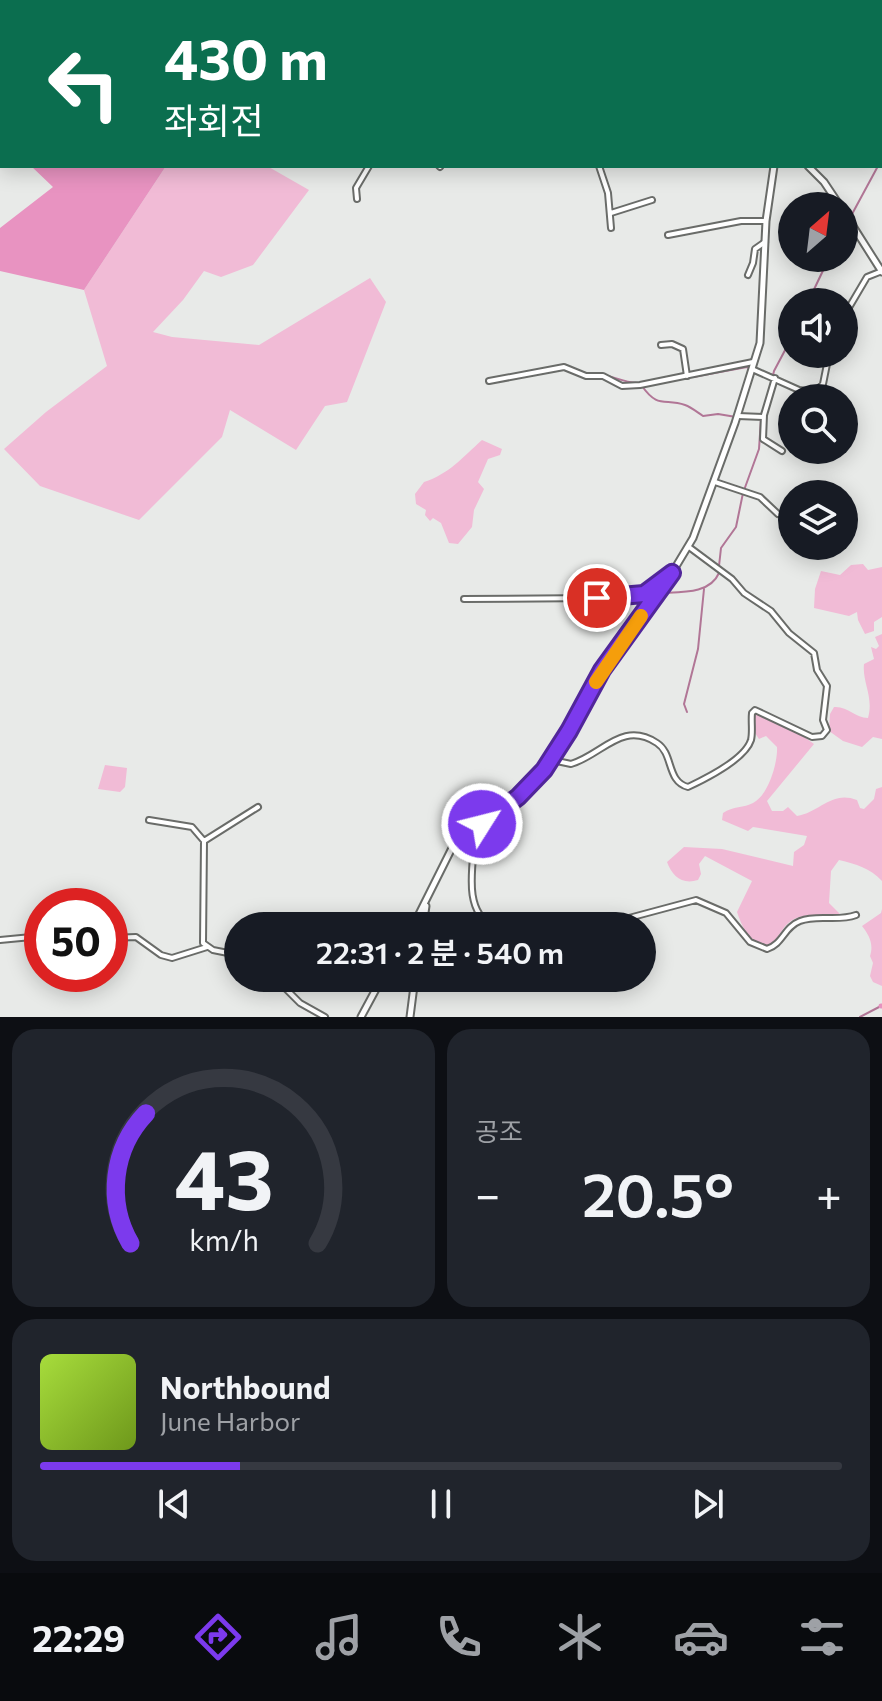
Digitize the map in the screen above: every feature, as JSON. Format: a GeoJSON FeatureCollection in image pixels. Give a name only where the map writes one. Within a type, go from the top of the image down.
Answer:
{"type":"FeatureCollection","features":[{"type":"Feature","properties":{"kind":"main road"},"geometry":{"type":"LineString","coordinates":[[420,912],[447,855],[461,837],[518,797],[552,760],[602,670],[688,546],[738,417],[762,327],[766,221],[774,168]]}},
{"type":"Feature","properties":{"kind":"main road"},"geometry":{"type":"LineString","coordinates":[[810,168],[831,192]]}},
{"type":"Feature","properties":{"kind":"main road"},"geometry":{"type":"LineString","coordinates":[[858,233],[882,271]]}},
{"type":"Feature","properties":{"kind":"main road"},"geometry":{"type":"LineString","coordinates":[[425,912],[426,901]]}},
{"type":"Feature","properties":{"kind":"main road"},"geometry":{"type":"LineString","coordinates":[[361,1017],[374,992]]}},
{"type":"Feature","properties":{"kind":"main road"},"geometry":{"type":"LineString","coordinates":[[410,1017],[413,992]]}},
{"type":"Feature","properties":{"kind":"street"},"geometry":{"type":"LineString","coordinates":[[357,199],[356,188],[368,168]]}},
{"type":"Feature","properties":{"kind":"street"},"geometry":{"type":"LineString","coordinates":[[600,168],[608,193],[611,228]]}},
{"type":"Feature","properties":{"kind":"street"},"geometry":{"type":"LineString","coordinates":[[611,213],[652,200]]}},
{"type":"Feature","properties":{"kind":"street"},"geometry":{"type":"LineString","coordinates":[[668,235],[741,221],[766,221]]}},
{"type":"Feature","properties":{"kind":"street"},"geometry":{"type":"LineString","coordinates":[[748,275],[755,249],[765,242]]}},
{"type":"Feature","properties":{"kind":"street"},"geometry":{"type":"LineString","coordinates":[[858,292],[867,277],[882,271]]}},
{"type":"Feature","properties":{"kind":"street"},"geometry":{"type":"LineString","coordinates":[[661,345],[672,344],[683,349],[687,376]]}},
{"type":"Feature","properties":{"kind":"street"},"geometry":{"type":"LineString","coordinates":[[489,381],[564,367],[586,376],[603,376],[622,386],[642,385],[752,367],[799,390],[815,392],[823,384],[826,368]]}},
{"type":"Feature","properties":{"kind":"street"},"geometry":{"type":"LineString","coordinates":[[773,376],[764,417],[763,439],[778,448]]}},
{"type":"Feature","properties":{"kind":"street"},"geometry":{"type":"LineString","coordinates":[[738,417],[764,417]]}},
{"type":"Feature","properties":{"kind":"street"},"geometry":{"type":"LineString","coordinates":[[715,482],[760,497],[778,514]]}},
{"type":"Feature","properties":{"kind":"street"},"geometry":{"type":"LineString","coordinates":[[552,760],[564,764],[579,762],[613,740],[638,735],[662,747],[674,778],[688,787],[733,762],[744,752],[751,741],[752,713],[755,710],[812,737],[818,737],[827,730],[823,720],[827,686],[817,670],[814,653],[801,645],[771,611],[744,593],[732,579],[688,546]]}},
{"type":"Feature","properties":{"kind":"street"},"geometry":{"type":"LineString","coordinates":[[464,599],[597,598],[644,594],[672,573]]}},
{"type":"Feature","properties":{"kind":"street"},"geometry":{"type":"LineString","coordinates":[[204,841],[258,807]]}},
{"type":"Feature","properties":{"kind":"street"},"geometry":{"type":"LineString","coordinates":[[149,820],[192,827],[204,841],[203,937],[208,947]]}},
{"type":"Feature","properties":{"kind":"street"},"geometry":{"type":"LineString","coordinates":[[475,828],[473,891],[479,912]]}},
{"type":"Feature","properties":{"kind":"street"},"geometry":{"type":"LineString","coordinates":[[651,912],[696,900],[726,913],[750,942],[767,949],[780,943],[796,922],[807,918],[840,919],[856,915]]}},
{"type":"Feature","properties":{"kind":"street"},"geometry":{"type":"LineString","coordinates":[[128,937],[136,937],[161,955],[172,958],[208,947],[224,951]]}},
{"type":"Feature","properties":{"kind":"street"},"geometry":{"type":"LineString","coordinates":[[0,940],[24,938]]}},
{"type":"Feature","properties":{"kind":"street"},"geometry":{"type":"LineString","coordinates":[[289,992],[300,1003],[325,1017]]}},
{"type":"Feature","properties":{"kind":"shaded area"},"geometry":{"type":"Polygon","coordinates":[[[33,168],[165,168],[84,290],[0,271],[0,228],[53,187],[33,168]]]}},
{"type":"Feature","properties":{"kind":"shaded area"},"geometry":{"type":"Polygon","coordinates":[[[165,168],[270,168],[309,190],[253,265],[221,277],[204,271],[183,300],[153,332],[172,337],[259,345],[370,278],[386,302],[347,402],[325,406],[296,450],[230,410],[222,437],[139,520],[40,486],[4,449],[46,412],[107,366],[84,290],[165,168]]]}},
{"type":"Feature","properties":{"kind":"shaded area"},"geometry":{"type":"Polygon","coordinates":[[[482,440],[502,449],[500,455],[488,459],[478,482],[484,489],[474,510],[472,527],[458,544],[449,543],[441,523],[433,518],[430,521],[425,515],[426,510],[416,504],[415,494],[424,482],[448,470],[482,440]]]}},
{"type":"Feature","properties":{"kind":"shaded area"},"geometry":{"type":"Polygon","coordinates":[[[863,564],[868,570],[882,567],[882,617],[874,622],[874,631],[865,634],[857,612],[849,616],[814,608],[815,589],[821,571],[840,575],[851,565],[863,564]]]}},
{"type":"Feature","properties":{"kind":"shaded area"},"geometry":{"type":"Polygon","coordinates":[[[882,634],[882,739],[873,737],[862,747],[843,741],[829,731],[830,714],[834,707],[839,707],[868,718],[870,703],[864,664],[874,659],[871,647],[876,649],[879,646],[875,637],[882,634]]]}},
{"type":"Feature","properties":{"kind":"shaded area"},"geometry":{"type":"Polygon","coordinates":[[[757,714],[796,731],[814,744],[767,801],[772,811],[783,811],[788,807],[797,816],[840,798],[857,800],[860,808],[864,809],[874,799],[876,789],[882,787],[882,881],[862,867],[839,860],[831,871],[829,903],[842,916],[796,918],[776,939],[763,946],[746,932],[737,912],[752,881],[705,856],[699,864],[701,874],[698,880],[682,880],[667,862],[684,847],[722,849],[793,866],[794,852],[804,845],[807,836],[753,827],[748,831],[722,820],[723,813],[759,799],[771,777],[777,747],[766,736],[759,739],[755,733],[753,716],[757,714]]]}},
{"type":"Feature","properties":{"kind":"shaded area"},"geometry":{"type":"Polygon","coordinates":[[[105,765],[127,768],[125,787],[120,792],[98,789],[105,765]]]}},
{"type":"Feature","properties":{"kind":"shaded area"},"geometry":{"type":"Polygon","coordinates":[[[882,909],[882,986],[873,982],[870,976],[873,963],[871,944],[862,926],[881,913],[882,909]]]}},
{"type":"Feature","properties":{"kind":"waterway"},"geometry":{"type":"LineString","coordinates":[[858,203],[877,168]]}},
{"type":"Feature","properties":{"kind":"waterway"},"geometry":{"type":"LineString","coordinates":[[815,288],[822,272]]}},
{"type":"Feature","properties":{"kind":"waterway"},"geometry":{"type":"LineString","coordinates":[[769,393],[778,363]]}},
{"type":"Feature","properties":{"kind":"waterway"},"geometry":{"type":"LineString","coordinates":[[693,377],[747,367],[773,375]]}},
{"type":"Feature","properties":{"kind":"waterway"},"geometry":{"type":"LineString","coordinates":[[581,372],[591,375]]}},
{"type":"Feature","properties":{"kind":"waterway"},"geometry":{"type":"LineString","coordinates":[[597,374],[637,383]]}},
{"type":"Feature","properties":{"kind":"waterway"},"geometry":{"type":"LineString","coordinates":[[642,386],[657,400],[685,405],[703,416],[718,414],[736,417]]}},
{"type":"Feature","properties":{"kind":"waterway"},"geometry":{"type":"LineString","coordinates":[[719,566],[721,548],[736,527],[743,493],[759,449],[761,419]]}},
{"type":"Feature","properties":{"kind":"waterway"},"geometry":{"type":"LineString","coordinates":[[661,593],[702,588],[715,580],[719,573]]}},
{"type":"Feature","properties":{"kind":"waterway"},"geometry":{"type":"LineString","coordinates":[[687,712],[684,704],[698,649],[704,589]]}},
{"type":"Feature","properties":{"kind":"waterway"},"geometry":{"type":"LineString","coordinates":[[584,690],[624,625],[655,593]]}},
{"type":"Feature","properties":{"kind":"waterway"},"geometry":{"type":"LineString","coordinates":[[860,1017],[881,1006]]}},
{"type":"Feature","properties":{"kind":"slow traffic"},"geometry":{"type":"LineString","coordinates":[[596,682],[641,616]]}},
{"type":"Feature","properties":{"kind":"route"},"geometry":{"type":"LineString","coordinates":[[482,824],[518,797],[552,760],[602,670],[672,573],[644,594],[597,598]]}}]}
